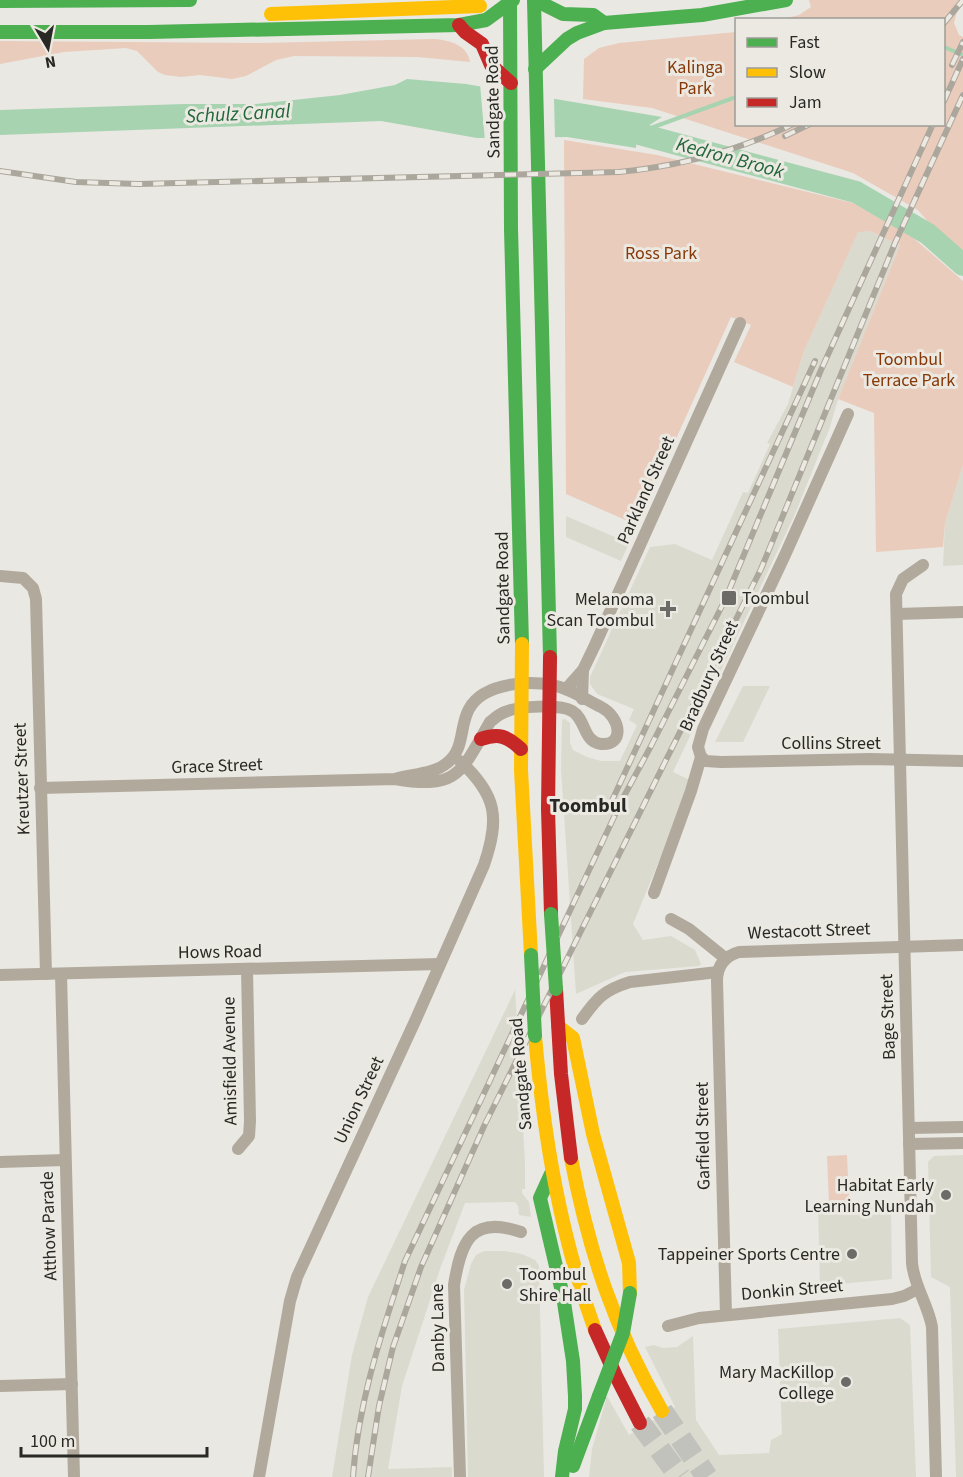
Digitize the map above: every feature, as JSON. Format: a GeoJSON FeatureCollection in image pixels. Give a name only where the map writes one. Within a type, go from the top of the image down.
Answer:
{"type":"FeatureCollection","features":[{"type":"Feature","properties":{"kind":"main road"},"geometry":{"type":"LineString","coordinates":[[0,1],[190,0]]}},
{"type":"Feature","properties":{"kind":"main road"},"geometry":{"type":"LineString","coordinates":[[604,23],[593,15],[563,14],[535,0],[535,76],[545,404],[551,914],[564,1101],[586,1231],[616,1322],[645,1383],[662,1411]]}},
{"type":"Feature","properties":{"kind":"main road"},"geometry":{"type":"LineString","coordinates":[[562,0],[568,0]]}},
{"type":"Feature","properties":{"kind":"main road"},"geometry":{"type":"LineString","coordinates":[[535,76],[567,39],[604,23],[702,15],[786,0]]}},
{"type":"Feature","properties":{"kind":"main road"},"geometry":{"type":"LineString","coordinates":[[0,32],[149,32],[459,25],[486,20],[511,1]]}},
{"type":"Feature","properties":{"kind":"main road","name":"Sandgate Road"},"geometry":{"type":"LineString","coordinates":[[511,1],[511,229],[523,684],[521,749],[523,821],[540,1093],[551,1174],[565,1243],[583,1300],[605,1355],[640,1423]]}},
{"type":"Feature","properties":{"kind":"main road"},"geometry":{"type":"LineString","coordinates":[[253,14],[480,6]]}},
{"type":"Feature","properties":{"kind":"main road"},"geometry":{"type":"LineString","coordinates":[[459,25],[482,44],[489,55],[491,65],[511,83]]}},
{"type":"Feature","properties":{"kind":"main road"},"geometry":{"type":"LineString","coordinates":[[481,739],[496,733],[503,734],[521,749]]}},
{"type":"Feature","properties":{"kind":"main road"},"geometry":{"type":"LineString","coordinates":[[558,1026],[573,1038],[593,1134],[629,1263],[630,1293],[624,1333],[575,1457],[571,1477]]}},
{"type":"Feature","properties":{"kind":"main road","name":"Sandgate Road"},"geometry":{"type":"LineString","coordinates":[[551,1174],[540,1198],[566,1315],[575,1396],[575,1409],[565,1451],[562,1477]]}},
{"type":"Feature","properties":{"kind":"street","name":"Parkland Street"},"geometry":{"type":"LineString","coordinates":[[566,689],[583,670],[740,323]]}},
{"type":"Feature","properties":{"kind":"street","name":"Bradbury Street"},"geometry":{"type":"LineString","coordinates":[[654,893],[691,791],[701,757],[698,747],[703,729],[848,414]]}},
{"type":"Feature","properties":{"kind":"street","name":"Bage Street"},"geometry":{"type":"LineString","coordinates":[[923,566],[912,572],[899,586],[896,594],[912,1263],[914,1277],[932,1326],[936,1477]]}},
{"type":"Feature","properties":{"kind":"street","name":"Kreutzer Street"},"geometry":{"type":"LineString","coordinates":[[0,576],[20,576],[30,584],[35,593],[46,974]]}},
{"type":"Feature","properties":{"kind":"street"},"geometry":{"type":"LineString","coordinates":[[897,614],[963,612]]}},
{"type":"Feature","properties":{"kind":"street","name":"Parkland Street"},"geometry":{"type":"LineString","coordinates":[[582,699],[583,670]]}},
{"type":"Feature","properties":{"kind":"street","name":"Grace Street"},"geometry":{"type":"LineString","coordinates":[[40,788],[395,779],[434,783],[448,780],[465,766],[490,722],[512,709],[549,707],[573,711],[580,719],[588,737],[604,744],[614,739],[618,727],[614,717],[604,709],[566,689],[549,684],[523,684],[496,688],[474,702],[465,719],[462,738],[454,756],[446,764],[433,770],[395,779]]}},
{"type":"Feature","properties":{"kind":"street","name":"Union Street"},"geometry":{"type":"LineString","coordinates":[[259,1477],[290,1301],[297,1277],[440,964],[490,847],[493,831],[489,796],[478,778],[454,756]]}},
{"type":"Feature","properties":{"kind":"street","name":"Collins Street"},"geometry":{"type":"LineString","coordinates":[[701,757],[706,761],[721,762],[963,761]]}},
{"type":"Feature","properties":{"kind":"street","name":"Westacott Street"},"geometry":{"type":"LineString","coordinates":[[671,919],[689,929],[725,958],[739,951],[963,945]]}},
{"type":"Feature","properties":{"kind":"street","name":"Garfield Street"},"geometry":{"type":"LineString","coordinates":[[725,958],[718,972],[726,1315]]}},
{"type":"Feature","properties":{"kind":"street","name":"Hows Road"},"geometry":{"type":"LineString","coordinates":[[0,975],[440,964]]}},
{"type":"Feature","properties":{"kind":"street","name":"Amisfield Avenue"},"geometry":{"type":"LineString","coordinates":[[238,1149],[249,1136],[250,1121],[247,969]]}},
{"type":"Feature","properties":{"kind":"street"},"geometry":{"type":"LineString","coordinates":[[582,1019],[598,997],[620,985],[718,972]]}},
{"type":"Feature","properties":{"kind":"street","name":"Atthow Parade"},"geometry":{"type":"LineString","coordinates":[[61,974],[74,1477]]}},
{"type":"Feature","properties":{"kind":"street"},"geometry":{"type":"LineString","coordinates":[[909,1128],[963,1127]]}},
{"type":"Feature","properties":{"kind":"street"},"geometry":{"type":"LineString","coordinates":[[909,1144],[963,1143]]}},
{"type":"Feature","properties":{"kind":"street"},"geometry":{"type":"LineString","coordinates":[[0,1162],[65,1160]]}},
{"type":"Feature","properties":{"kind":"street","name":"Danby Lane"},"geometry":{"type":"LineString","coordinates":[[460,1477],[454,1296],[456,1275],[466,1243],[478,1230],[495,1226],[521,1232]]}},
{"type":"Feature","properties":{"kind":"street","name":"Donkin Street"},"geometry":{"type":"LineString","coordinates":[[668,1326],[684,1320],[892,1299],[918,1289]]}},
{"type":"Feature","properties":{"kind":"street"},"geometry":{"type":"LineString","coordinates":[[0,1386],[72,1384]]}},
{"type":"Feature","properties":{"kind":"shaded area"},"geometry":{"type":"Polygon","coordinates":[[[858,231],[870,231],[900,245],[795,514],[673,772],[692,781],[633,924],[643,940],[671,936],[695,950],[701,964],[625,972],[576,994],[561,769],[562,720],[565,719],[570,723],[570,743],[573,750],[601,761],[620,761],[637,725],[629,720],[634,709],[597,694],[590,684],[590,677],[650,547],[675,544],[712,560],[743,492],[748,493],[770,444],[767,443],[788,404],[804,351],[858,231]]]}},
{"type":"Feature","properties":{"kind":"shaded area"},"geometry":{"type":"Polygon","coordinates":[[[963,465],[963,565],[943,566],[945,523],[963,465]]]}},
{"type":"Feature","properties":{"kind":"shaded area"},"geometry":{"type":"Polygon","coordinates":[[[566,516],[629,543],[621,561],[566,537],[566,516]]]}},
{"type":"Feature","properties":{"kind":"shaded area"},"geometry":{"type":"Polygon","coordinates":[[[743,686],[770,686],[743,742],[715,742],[743,686]]]}},
{"type":"Feature","properties":{"kind":"shaded area"},"geometry":{"type":"Polygon","coordinates":[[[515,990],[525,1162],[525,1189],[522,1189],[522,1193],[529,1202],[531,1217],[519,1215],[515,1202],[465,1203],[440,1269],[402,1386],[388,1469],[452,1467],[452,1477],[332,1477],[352,1355],[368,1297],[515,990]]]}},
{"type":"Feature","properties":{"kind":"shaded area"},"geometry":{"type":"Polygon","coordinates":[[[963,1155],[963,1477],[956,1477],[950,1287],[931,1277],[928,1162],[934,1156],[963,1155]]]}},
{"type":"Feature","properties":{"kind":"shaded area","name":"Tappeiner Sports Centre"},"geometry":{"type":"Polygon","coordinates":[[[891,1204],[892,1279],[820,1286],[818,1207],[891,1204]]]}},
{"type":"Feature","properties":{"kind":"shaded area"},"geometry":{"type":"Polygon","coordinates":[[[484,1251],[522,1254],[535,1260],[539,1266],[544,1477],[468,1477],[464,1290],[471,1264],[476,1255],[484,1251]]]}},
{"type":"Feature","properties":{"kind":"shaded area","name":"Mary MacKillop College"},"geometry":{"type":"Polygon","coordinates":[[[900,1318],[910,1325],[916,1477],[589,1477],[592,1449],[607,1396],[629,1435],[675,1407],[645,1347],[654,1345],[663,1348],[677,1347],[693,1336],[696,1420],[719,1455],[769,1453],[771,1440],[782,1434],[778,1329],[900,1318]]]}},
{"type":"Feature","properties":{"kind":"green space","name":"Kalinga Park"},"geometry":{"type":"Polygon","coordinates":[[[809,0],[960,0],[954,23],[959,35],[963,37],[963,255],[946,243],[918,210],[853,173],[652,108],[583,99],[584,59],[599,48],[619,43],[735,32],[735,126],[945,126],[945,18],[787,18],[799,15],[811,7],[809,0]]]}},
{"type":"Feature","properties":{"kind":"green space"},"geometry":{"type":"Polygon","coordinates":[[[434,39],[457,44],[466,51],[470,62],[418,57],[294,56],[276,60],[246,76],[232,79],[200,75],[181,77],[165,75],[158,72],[137,51],[126,48],[64,52],[0,64],[0,41],[261,43],[434,39]]]}},
{"type":"Feature","properties":{"kind":"green space","name":"Ross Park"},"geometry":{"type":"Polygon","coordinates":[[[564,140],[657,155],[853,203],[910,235],[963,281],[963,465],[945,523],[943,547],[876,552],[874,413],[838,399],[900,245],[870,231],[858,232],[804,351],[793,387],[734,362],[751,325],[731,317],[637,525],[566,494],[564,140]]]}},
{"type":"Feature","properties":{"kind":"green space"},"geometry":{"type":"Polygon","coordinates":[[[847,1155],[849,1201],[829,1203],[827,1156],[847,1155]]]}},
{"type":"Feature","properties":{"kind":"water","name":"Schulz Canal"},"geometry":{"type":"Polygon","coordinates":[[[407,79],[466,84],[662,117],[637,133],[636,148],[567,137],[477,138],[381,121],[0,135],[0,110],[256,104],[340,95],[395,85],[407,79]]]}},
{"type":"Feature","properties":{"kind":"pier"},"geometry":{"type":"Polygon","coordinates":[[[480,84],[554,97],[555,140],[485,141],[480,84]]]}},
{"type":"Feature","properties":{"kind":"waterway"},"geometry":{"type":"LineString","coordinates":[[945,47],[963,55]]}},
{"type":"Feature","properties":{"kind":"waterway"},"geometry":{"type":"LineString","coordinates":[[637,133],[735,97]]}},
{"type":"Feature","properties":{"kind":"waterway","name":"Kedron Brook"},"geometry":{"type":"LineString","coordinates":[[606,125],[856,192],[928,234],[963,265]]}},
{"type":"Feature","properties":{"kind":"tunnel"},"geometry":{"type":"LineString","coordinates":[[662,1411],[707,1477]]}},
{"type":"Feature","properties":{"kind":"tunnel"},"geometry":{"type":"LineString","coordinates":[[640,1423],[680,1477]]}},
{"type":"Feature","properties":{"kind":"railway"},"geometry":{"type":"LineString","coordinates":[[945,22],[963,0]]}},
{"type":"Feature","properties":{"kind":"railway"},"geometry":{"type":"LineString","coordinates":[[952,65],[963,42]]}},
{"type":"Feature","properties":{"kind":"railway"},"geometry":{"type":"LineString","coordinates":[[945,99],[963,59]]}},
{"type":"Feature","properties":{"kind":"railway"},"geometry":{"type":"LineString","coordinates":[[368,1477],[379,1406],[393,1347],[421,1267],[485,1124],[761,569],[895,243],[963,95]]}},
{"type":"Feature","properties":{"kind":"railway"},"geometry":{"type":"LineString","coordinates":[[0,171],[76,182],[139,184],[619,172],[664,166],[708,156],[751,142],[789,126]]}},
{"type":"Feature","properties":{"kind":"railway"},"geometry":{"type":"LineString","coordinates":[[785,136],[806,126]]}},
{"type":"Feature","properties":{"kind":"railway"},"geometry":{"type":"LineString","coordinates":[[353,1477],[366,1394],[405,1261],[623,798],[725,600],[821,370],[932,126]]}},
{"type":"Feature","properties":{"kind":"railway"},"geometry":{"type":"LineString","coordinates":[[610,805],[815,361]]}},
{"type":"Feature","properties":{"kind":"traffic: fast"},"geometry":{"type":"LineString","coordinates":[[0,1],[190,0]]}},
{"type":"Feature","properties":{"kind":"traffic: fast"},"geometry":{"type":"LineString","coordinates":[[510,0],[511,229],[522,644]]}},
{"type":"Feature","properties":{"kind":"traffic: fast"},"geometry":{"type":"LineString","coordinates":[[0,32],[149,32],[459,25],[486,20],[513,0]]}},
{"type":"Feature","properties":{"kind":"traffic: fast"},"geometry":{"type":"LineString","coordinates":[[534,0],[550,657]]}},
{"type":"Feature","properties":{"kind":"traffic: fast"},"geometry":{"type":"LineString","coordinates":[[535,0],[563,14],[593,15],[604,23]]}},
{"type":"Feature","properties":{"kind":"traffic: fast"},"geometry":{"type":"LineString","coordinates":[[535,69],[567,39],[604,23],[702,15],[786,0]]}},
{"type":"Feature","properties":{"kind":"traffic: fast"},"geometry":{"type":"LineString","coordinates":[[551,914],[556,989]]}},
{"type":"Feature","properties":{"kind":"traffic: fast"},"geometry":{"type":"LineString","coordinates":[[531,955],[535,1036]]}},
{"type":"Feature","properties":{"kind":"traffic: fast"},"geometry":{"type":"LineString","coordinates":[[551,1174],[540,1198],[563,1296],[573,1361],[575,1396],[575,1409],[565,1451],[562,1477]]}},
{"type":"Feature","properties":{"kind":"traffic: fast"},"geometry":{"type":"LineString","coordinates":[[599,1396],[623,1333],[630,1293]]}},
{"type":"Feature","properties":{"kind":"traffic: fast"},"geometry":{"type":"LineString","coordinates":[[573,1466],[599,1396]]}},
{"type":"Feature","properties":{"kind":"traffic: slow"},"geometry":{"type":"LineString","coordinates":[[271,14],[480,6]]}},
{"type":"Feature","properties":{"kind":"traffic: slow"},"geometry":{"type":"LineString","coordinates":[[522,644],[521,770],[531,955]]}},
{"type":"Feature","properties":{"kind":"traffic: slow"},"geometry":{"type":"LineString","coordinates":[[558,1026],[573,1038],[593,1134],[629,1263],[630,1293]]}},
{"type":"Feature","properties":{"kind":"traffic: slow"},"geometry":{"type":"LineString","coordinates":[[535,1036],[543,1111],[555,1185],[572,1258],[595,1330]]}},
{"type":"Feature","properties":{"kind":"traffic: slow"},"geometry":{"type":"LineString","coordinates":[[571,1158],[586,1226],[605,1289],[630,1350],[662,1411]]}},
{"type":"Feature","properties":{"kind":"traffic: jam"},"geometry":{"type":"LineString","coordinates":[[459,25],[482,44],[491,65],[511,83]]}},
{"type":"Feature","properties":{"kind":"traffic: jam"},"geometry":{"type":"LineString","coordinates":[[550,657],[548,809],[551,914]]}},
{"type":"Feature","properties":{"kind":"traffic: jam"},"geometry":{"type":"LineString","coordinates":[[481,739],[493,736],[503,737],[521,749]]}},
{"type":"Feature","properties":{"kind":"traffic: jam"},"geometry":{"type":"LineString","coordinates":[[556,989],[561,1074],[571,1158]]}},
{"type":"Feature","properties":{"kind":"traffic: jam"},"geometry":{"type":"LineString","coordinates":[[595,1330],[640,1423]]}},
{"type":"Feature","properties":{"kind":"place","name":"Toombul"},"geometry":{"type":"Point","coordinates":[729,598]}},
{"type":"Feature","properties":{"kind":"place","name":"Melanoma Scan Toombul"},"geometry":{"type":"Point","coordinates":[668,609]}},
{"type":"Feature","properties":{"kind":"place","name":"Habitat Early Learning Nundah"},"geometry":{"type":"Point","coordinates":[946,1195]}},
{"type":"Feature","properties":{"kind":"place","name":"Tappeiner Sports Centre"},"geometry":{"type":"Point","coordinates":[852,1254]}},
{"type":"Feature","properties":{"kind":"place","name":"Toombul Shire Hall"},"geometry":{"type":"Point","coordinates":[507,1284]}},
{"type":"Feature","properties":{"kind":"place","name":"Mary MacKillop College"},"geometry":{"type":"Point","coordinates":[846,1382]}},
{"type":"Feature","properties":{"kind":"district","name":"Toombul"},"geometry":{"type":"Point","coordinates":[588,806]}},
{"type":"Feature","properties":{"kind":"park label","name":"Toombul Terrace Park"},"geometry":{"type":"Point","coordinates":[909,370]}}]}
